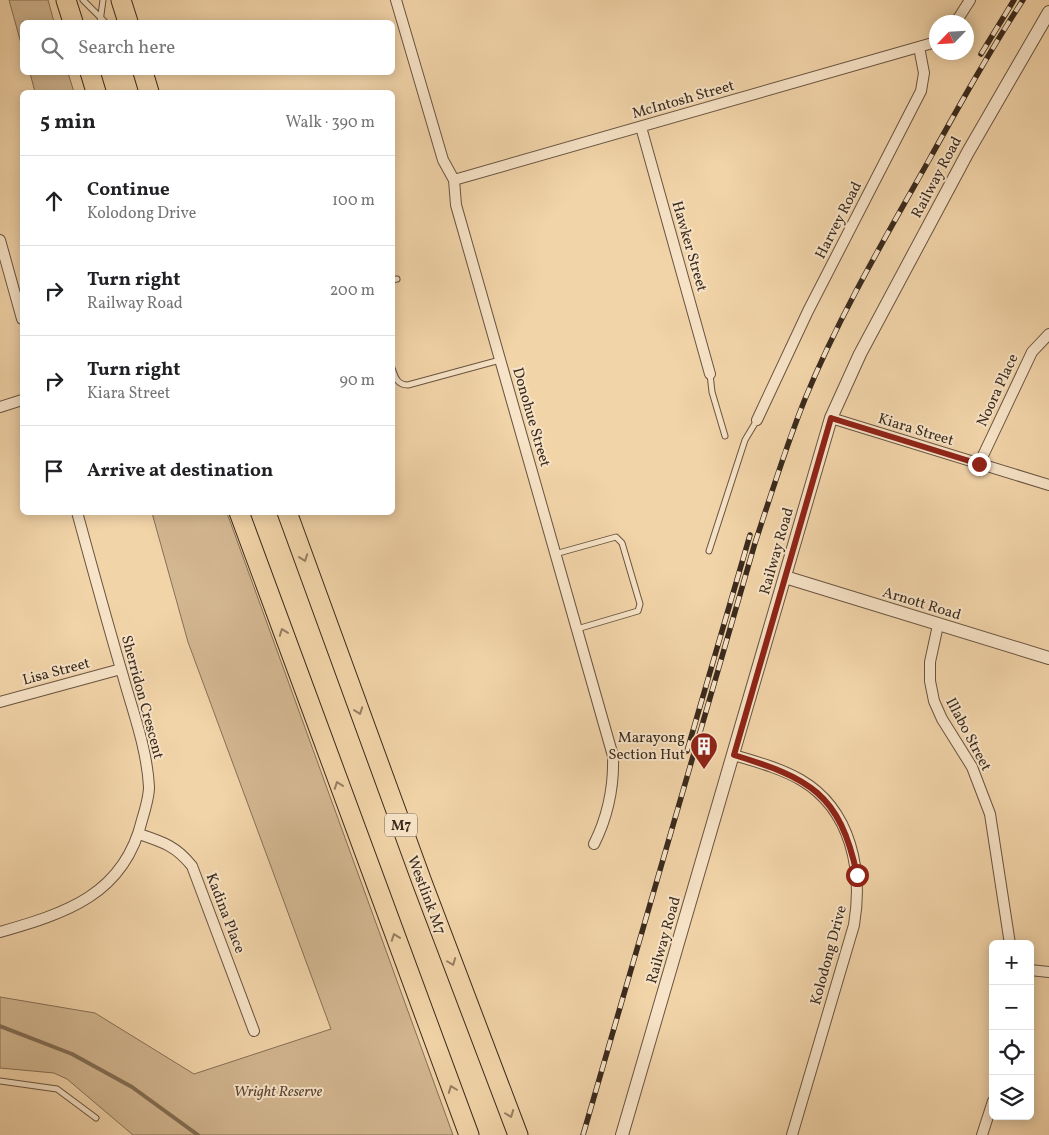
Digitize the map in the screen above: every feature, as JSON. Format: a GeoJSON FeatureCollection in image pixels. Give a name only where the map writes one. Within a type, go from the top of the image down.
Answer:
{"type":"FeatureCollection","features":[{"type":"Feature","properties":{"kind":"highway"},"geometry":{"type":"LineString","coordinates":[[66,0],[72,20]]}},
{"type":"Feature","properties":{"kind":"highway"},"geometry":{"type":"LineString","coordinates":[[121,0],[127,20]]}},
{"type":"Feature","properties":{"kind":"highway"},"geometry":{"type":"LineString","coordinates":[[91,75],[95,90]]}},
{"type":"Feature","properties":{"kind":"highway"},"geometry":{"type":"LineString","coordinates":[[144,75],[148,90]]}},
{"type":"Feature","properties":{"kind":"highway"},"geometry":{"type":"LineString","coordinates":[[240,515],[469,1135]]}},
{"type":"Feature","properties":{"kind":"highway","name":"Westlink M7"},"geometry":{"type":"LineString","coordinates":[[288,515],[422,882],[518,1135]]}},
{"type":"Feature","properties":{"kind":"street","name":"Donohue Street"},"geometry":{"type":"LineString","coordinates":[[396,0],[443,160],[454,180],[456,205],[613,756],[614,779],[604,825],[594,844]]}},
{"type":"Feature","properties":{"kind":"street"},"geometry":{"type":"LineString","coordinates":[[960,15],[970,0]]}},
{"type":"Feature","properties":{"kind":"street","name":"Railway Road"},"geometry":{"type":"LineString","coordinates":[[622,1135],[831,418],[860,354],[963,160],[1049,13]]}},
{"type":"Feature","properties":{"kind":"street"},"geometry":{"type":"LineString","coordinates":[[919,47],[929,44]]}},
{"type":"Feature","properties":{"kind":"street","name":"McIntosh Street"},"geometry":{"type":"LineString","coordinates":[[454,180],[919,47]]}},
{"type":"Feature","properties":{"kind":"street","name":"Harvey Road"},"geometry":{"type":"LineString","coordinates":[[757,420],[808,311],[921,91],[924,73],[919,47]]}},
{"type":"Feature","properties":{"kind":"street","name":"Hawker Street"},"geometry":{"type":"LineString","coordinates":[[641,127],[710,374]]}},
{"type":"Feature","properties":{"kind":"street"},"geometry":{"type":"LineString","coordinates":[[1,246],[20,312]]}},
{"type":"Feature","properties":{"kind":"street","name":"Noora Place"},"geometry":{"type":"LineString","coordinates":[[979,464],[1032,352],[1049,334]]}},
{"type":"Feature","properties":{"kind":"street"},"geometry":{"type":"LineString","coordinates":[[0,406],[20,401]]}},
{"type":"Feature","properties":{"kind":"street","name":"Kiara Street"},"geometry":{"type":"LineString","coordinates":[[831,418],[1049,485]]}},
{"type":"Feature","properties":{"kind":"street","name":"Sherridon Crescent"},"geometry":{"type":"LineString","coordinates":[[0,932],[60,914],[93,895],[122,864],[139,834],[149,789],[141,741],[78,515]]}},
{"type":"Feature","properties":{"kind":"street","name":"Arnott Road"},"geometry":{"type":"LineString","coordinates":[[785,577],[1049,658]]}},
{"type":"Feature","properties":{"kind":"street","name":"Illabo Street"},"geometry":{"type":"LineString","coordinates":[[938,625],[930,662],[931,688],[942,719],[972,767],[990,814],[1009,940]]}},
{"type":"Feature","properties":{"kind":"street","name":"Lisa Street"},"geometry":{"type":"LineString","coordinates":[[0,702],[121,669]]}},
{"type":"Feature","properties":{"kind":"street","name":"Kolodong Drive"},"geometry":{"type":"LineString","coordinates":[[734,755],[790,774],[818,793],[840,820],[849,840],[857,875],[857,906],[854,925],[792,1135]]}},
{"type":"Feature","properties":{"kind":"street","name":"Kadina Place"},"geometry":{"type":"LineString","coordinates":[[139,834],[165,843],[181,852],[192,866],[254,1030]]}},
{"type":"Feature","properties":{"kind":"street"},"geometry":{"type":"LineString","coordinates":[[1034,970],[1049,972]]}},
{"type":"Feature","properties":{"kind":"street"},"geometry":{"type":"LineString","coordinates":[[982,1135],[989,1113]]}},
{"type":"Feature","properties":{"kind":"lane"},"geometry":{"type":"LineString","coordinates":[[83,0],[100,20]]}},
{"type":"Feature","properties":{"kind":"lane"},"geometry":{"type":"LineString","coordinates":[[100,20],[104,0]]}},
{"type":"Feature","properties":{"kind":"lane"},"geometry":{"type":"LineString","coordinates":[[395,375],[397,380],[404,385],[408,385],[500,360]]}},
{"type":"Feature","properties":{"kind":"lane"},"geometry":{"type":"LineString","coordinates":[[710,374],[712,392],[725,436]]}},
{"type":"Feature","properties":{"kind":"lane"},"geometry":{"type":"LineString","coordinates":[[709,551],[744,440],[757,420]]}},
{"type":"Feature","properties":{"kind":"lane"},"geometry":{"type":"LineString","coordinates":[[555,554],[616,537],[622,543],[640,604],[638,611],[577,629]]}},
{"type":"Feature","properties":{"kind":"lane"},"geometry":{"type":"LineString","coordinates":[[0,1081],[57,1089],[96,1118]]}},
{"type":"Feature","properties":{"kind":"green space"},"geometry":{"type":"Polygon","coordinates":[[[9,0],[48,0],[53,20],[20,20],[20,40],[9,0]]]}},
{"type":"Feature","properties":{"kind":"green space"},"geometry":{"type":"Polygon","coordinates":[[[31,75],[69,75],[73,90],[34,90],[31,75]]]}},
{"type":"Feature","properties":{"kind":"green space","name":"Wright Reserve"},"geometry":{"type":"Polygon","coordinates":[[[153,515],[228,515],[453,1135],[133,1135],[67,1079],[54,1073],[0,1068],[0,997],[95,1013],[194,1074],[331,1029],[188,642],[153,515]]]}},
{"type":"Feature","properties":{"kind":"waterway"},"geometry":{"type":"LineString","coordinates":[[0,1026],[72,1054],[132,1087],[198,1135]]}},
{"type":"Feature","properties":{"kind":"railway"},"geometry":{"type":"LineString","coordinates":[[981,54],[1014,0]]}},
{"type":"Feature","properties":{"kind":"railway"},"geometry":{"type":"LineString","coordinates":[[583,1135],[755,543],[798,417],[818,368],[863,278],[974,79],[1023,0]]}},
{"type":"Feature","properties":{"kind":"railway"},"geometry":{"type":"LineString","coordinates":[[687,751],[750,535]]}},
{"type":"Feature","properties":{"kind":"place","name":"Marayong Section Hut"},"geometry":{"type":"Point","coordinates":[704,770]}},
{"type":"Feature","properties":{"kind":"route"},"geometry":{"type":"LineString","coordinates":[[857,875],[849,840],[840,820],[830,805],[818,793],[804,781],[777,768],[734,755],[831,418],[979,464]]}}]}
